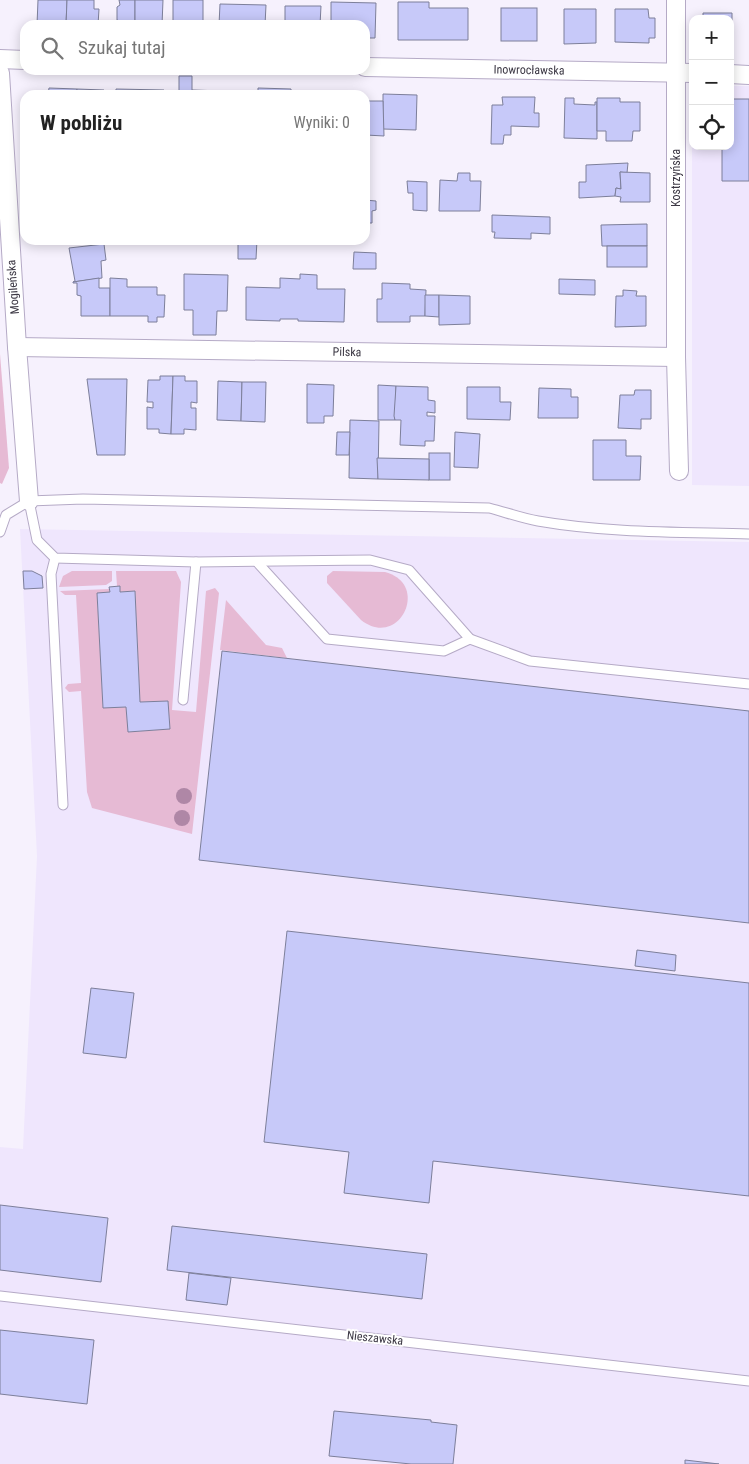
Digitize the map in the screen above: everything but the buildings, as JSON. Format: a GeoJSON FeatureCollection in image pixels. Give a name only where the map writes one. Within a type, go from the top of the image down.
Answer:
{"type":"FeatureCollection","features":[{"type":"Feature","properties":{"kind":"street","name":"Kostrzyńska"},"geometry":{"type":"LineString","coordinates":[[676,0],[685,73],[676,357],[678,471]]}},
{"type":"Feature","properties":{"kind":"street"},"geometry":{"type":"LineString","coordinates":[[0,59],[20,60]]}},
{"type":"Feature","properties":{"kind":"street","name":"Inowrocławska"},"geometry":{"type":"LineString","coordinates":[[370,67],[685,73]]}},
{"type":"Feature","properties":{"kind":"street","name":"Mogileńska"},"geometry":{"type":"LineString","coordinates":[[0,73],[17,347],[29,501]]}},
{"type":"Feature","properties":{"kind":"street"},"geometry":{"type":"LineString","coordinates":[[734,74],[749,75]]}},
{"type":"Feature","properties":{"kind":"street","name":"Pilska"},"geometry":{"type":"LineString","coordinates":[[17,347],[676,357]]}},
{"type":"Feature","properties":{"kind":"lane"},"geometry":{"type":"LineString","coordinates":[[0,532],[6,515],[29,501],[83,499],[489,508],[537,521],[603,528],[749,534]]}},
{"type":"Feature","properties":{"kind":"lane"},"geometry":{"type":"LineString","coordinates":[[29,501],[37,540],[55,558],[196,562],[370,560],[409,570],[470,639],[530,661],[749,684]]}},
{"type":"Feature","properties":{"kind":"lane"},"geometry":{"type":"LineString","coordinates":[[55,558],[51,574],[64,804]]}},
{"type":"Feature","properties":{"kind":"lane"},"geometry":{"type":"LineString","coordinates":[[183,700],[196,562]]}},
{"type":"Feature","properties":{"kind":"lane"},"geometry":{"type":"LineString","coordinates":[[257,562],[327,639],[444,651],[470,639]]}},
{"type":"Feature","properties":{"kind":"lane","name":"Nieszawska"},"geometry":{"type":"LineString","coordinates":[[0,1296],[749,1381]]}},
{"type":"Feature","properties":{"kind":"shaded area"},"geometry":{"type":"Polygon","coordinates":[[[734,86],[749,86],[749,486],[692,485],[692,150],[734,150],[734,86]]]}},
{"type":"Feature","properties":{"kind":"shaded area"},"geometry":{"type":"Polygon","coordinates":[[[0,354],[9,468],[2,484],[0,483],[0,354]]]}},
{"type":"Feature","properties":{"kind":"shaded area"},"geometry":{"type":"Polygon","coordinates":[[[20,529],[749,542],[749,1464],[0,1464],[0,1147],[23,1149],[37,856],[20,529]]]}},
{"type":"Feature","properties":{"kind":"shaded area"},"geometry":{"type":"Polygon","coordinates":[[[72,571],[112,571],[112,581],[106,585],[59,587],[63,576],[72,571]]]}},
{"type":"Feature","properties":{"kind":"shaded area"},"geometry":{"type":"Polygon","coordinates":[[[116,571],[176,571],[181,582],[172,710],[196,712],[206,591],[215,588],[219,593],[192,834],[92,808],[87,792],[81,691],[69,692],[65,688],[68,684],[81,683],[76,595],[65,595],[60,591],[109,589],[110,592],[97,594],[103,707],[126,707],[129,732],[170,729],[168,701],[140,702],[135,591],[120,592],[120,586],[117,586],[116,571]]]}},
{"type":"Feature","properties":{"kind":"shaded area"},"geometry":{"type":"Polygon","coordinates":[[[333,571],[385,572],[399,579],[406,589],[408,600],[404,612],[397,621],[387,627],[375,627],[361,620],[327,583],[327,576],[333,571]]]}},
{"type":"Feature","properties":{"kind":"shaded area"},"geometry":{"type":"Polygon","coordinates":[[[226,600],[266,645],[282,648],[287,658],[220,650],[226,600]]]}}]}
